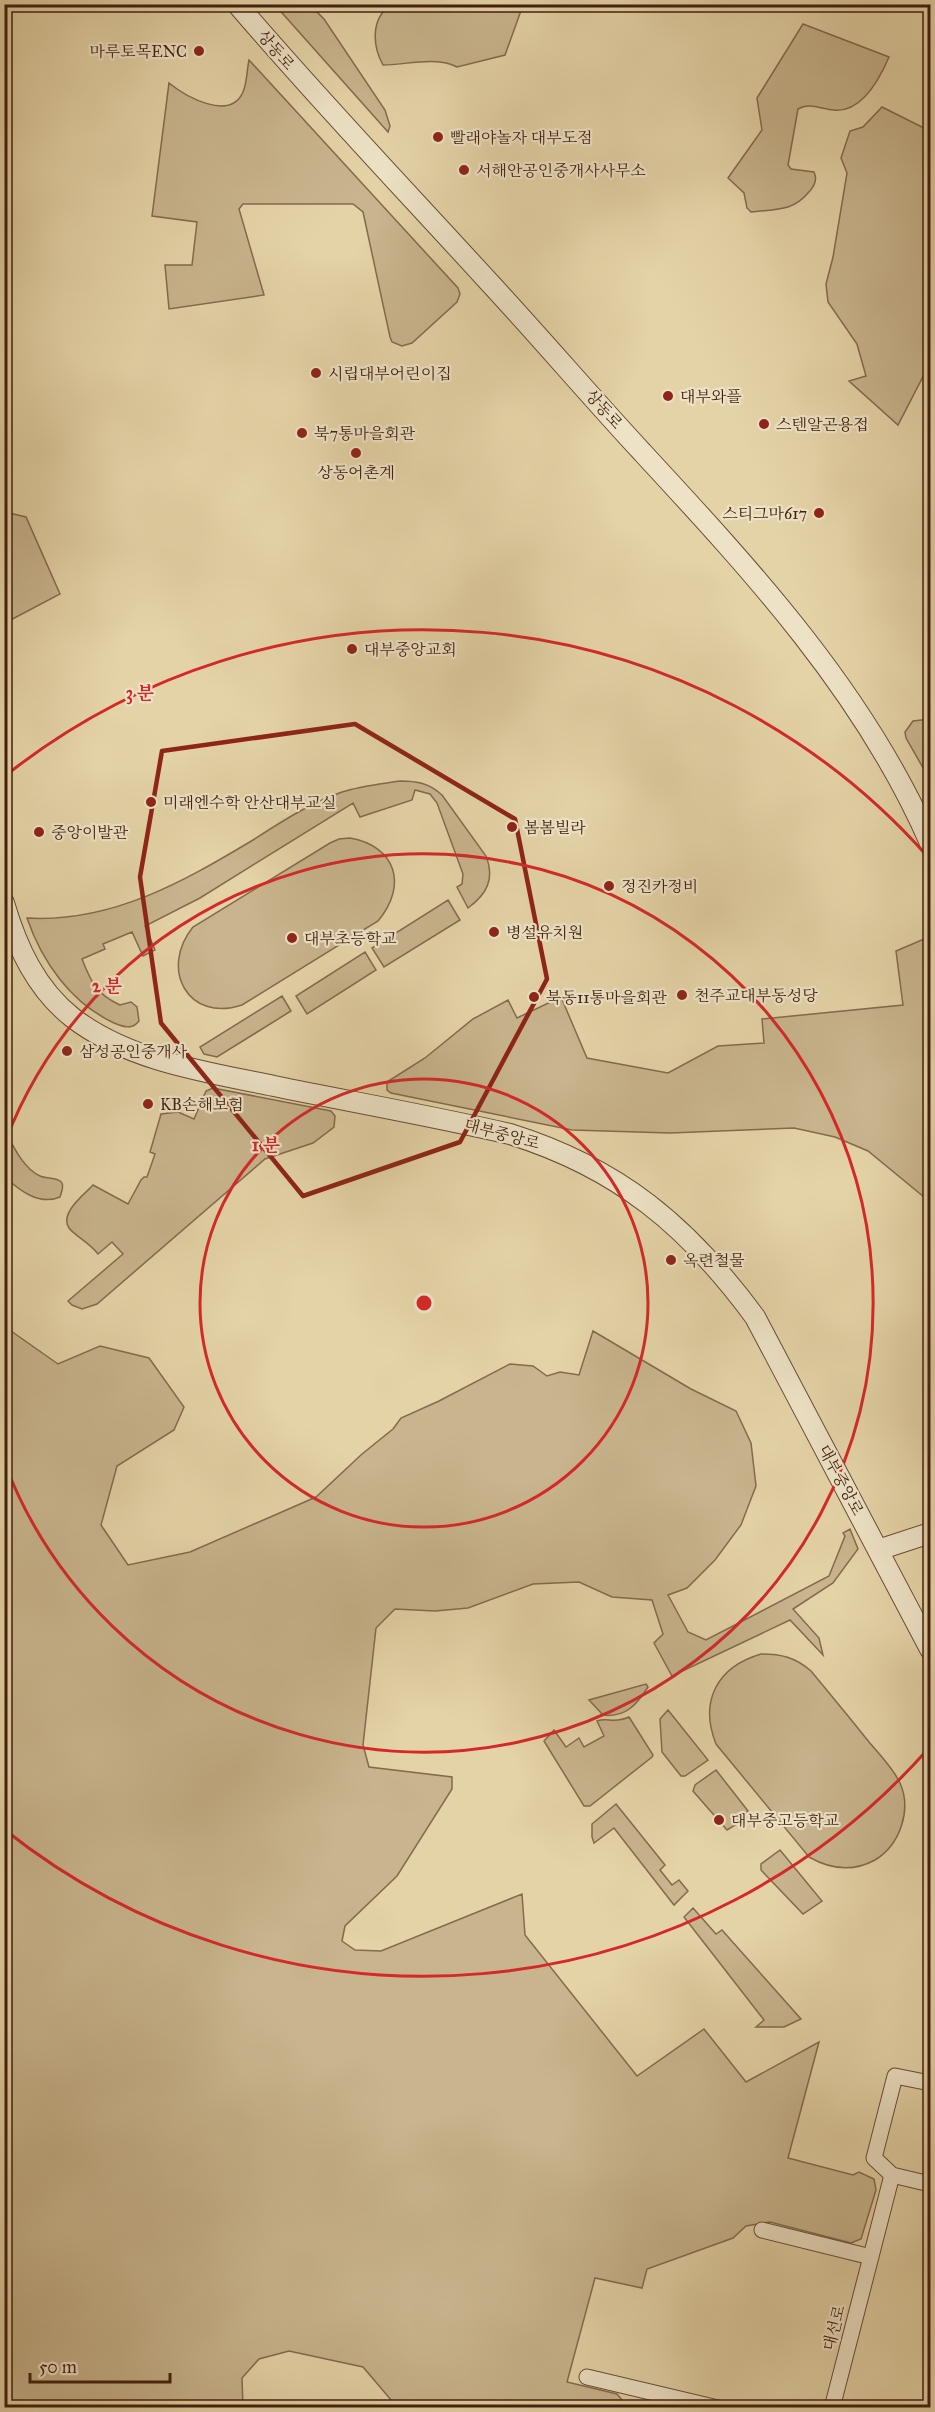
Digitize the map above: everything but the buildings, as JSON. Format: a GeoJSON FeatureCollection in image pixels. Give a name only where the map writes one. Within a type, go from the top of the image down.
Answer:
{"type":"FeatureCollection","features":[{"type":"Feature","properties":{"kind":"street","name":"상동로"},"geometry":{"type":"LineString","coordinates":[[237,4],[378,164],[545,343],[793,623],[838,682],[866,724],[903,786],[930,843]]}},
{"type":"Feature","properties":{"kind":"street","name":"대부중앙로"},"geometry":{"type":"LineString","coordinates":[[4,903],[22,953],[46,991],[73,1017],[119,1044],[168,1062],[236,1078],[510,1134],[541,1143],[580,1160],[612,1178],[654,1207],[693,1241],[729,1281],[755,1317],[930,1649]]}},
{"type":"Feature","properties":{"kind":"street"},"geometry":{"type":"LineString","coordinates":[[878,1550],[930,1533]]}},
{"type":"Feature","properties":{"kind":"street"},"geometry":{"type":"LineString","coordinates":[[930,2083],[895,2076],[874,2158],[892,2175],[930,2184]]}},
{"type":"Feature","properties":{"kind":"street","name":"대선로"},"geometry":{"type":"LineString","coordinates":[[832,2408],[892,2175]]}},
{"type":"Feature","properties":{"kind":"street"},"geometry":{"type":"LineString","coordinates":[[762,2230],[871,2258]]}},
{"type":"Feature","properties":{"kind":"street"},"geometry":{"type":"LineString","coordinates":[[587,2377],[718,2408]]}},
{"type":"Feature","properties":{"kind":"highlighted area"},"geometry":{"type":"Polygon","coordinates":[[[355,724],[515,819],[547,979],[460,1142],[303,1196],[161,1023],[140,877],[162,751],[355,724]]]}},
{"type":"Feature","properties":{"kind":"shaded area"},"geometry":{"type":"Polygon","coordinates":[[[275,5],[310,5],[324,19],[385,110],[390,126],[388,132],[275,5]]]}},
{"type":"Feature","properties":{"kind":"shaded area"},"geometry":{"type":"Polygon","coordinates":[[[391,5],[443,5],[470,10],[472,5],[523,5],[505,55],[457,67],[440,62],[383,65],[375,41],[375,32],[384,10],[391,5]]]}},
{"type":"Feature","properties":{"kind":"shaded area"},"geometry":{"type":"Polygon","coordinates":[[[803,24],[889,57],[875,84],[853,106],[834,110],[811,106],[798,109],[788,165],[791,169],[814,172],[816,178],[814,186],[802,199],[789,207],[751,212],[747,208],[744,193],[728,178],[762,130],[757,98],[803,24]]]}},
{"type":"Feature","properties":{"kind":"shaded area"},"geometry":{"type":"Polygon","coordinates":[[[249,60],[458,288],[460,294],[457,302],[412,343],[402,346],[392,342],[363,212],[353,204],[243,204],[239,209],[264,295],[169,309],[165,265],[192,265],[197,222],[152,216],[169,83],[185,94],[207,104],[228,105],[237,101],[243,92],[249,60]]]}},
{"type":"Feature","properties":{"kind":"shaded area"},"geometry":{"type":"Polygon","coordinates":[[[882,107],[930,131],[930,365],[898,425],[849,381],[866,376],[857,344],[828,302],[826,284],[833,257],[847,173],[841,158],[850,131],[863,127],[882,107]]]}},
{"type":"Feature","properties":{"kind":"shaded area"},"geometry":{"type":"Polygon","coordinates":[[[5,512],[26,517],[60,594],[5,623],[5,512]]]}},
{"type":"Feature","properties":{"kind":"shaded area"},"geometry":{"type":"Polygon","coordinates":[[[930,719],[930,780],[906,738],[905,732],[913,721],[930,719]]]}},
{"type":"Feature","properties":{"kind":"shaded area"},"geometry":{"type":"Polygon","coordinates":[[[400,781],[422,783],[442,795],[486,856],[490,872],[488,885],[480,897],[468,908],[457,887],[462,884],[463,874],[437,803],[430,794],[415,790],[412,800],[360,817],[353,803],[200,898],[145,926],[155,950],[143,956],[132,932],[103,944],[105,949],[82,959],[100,992],[120,1005],[131,1002],[137,1007],[139,1021],[134,1026],[114,1023],[84,1004],[60,980],[33,934],[27,918],[58,918],[88,914],[145,897],[200,871],[296,813],[330,796],[371,785],[400,781]]]}},
{"type":"Feature","properties":{"kind":"shaded area"},"geometry":{"type":"Polygon","coordinates":[[[350,838],[366,842],[378,849],[387,858],[392,869],[393,894],[378,921],[242,1005],[223,1009],[207,1006],[194,999],[184,988],[179,975],[179,959],[183,943],[193,927],[330,843],[350,838]]]}},
{"type":"Feature","properties":{"kind":"shaded area"},"geometry":{"type":"Polygon","coordinates":[[[448,900],[460,920],[384,967],[372,948],[448,900]]]}},
{"type":"Feature","properties":{"kind":"shaded area"},"geometry":{"type":"Polygon","coordinates":[[[924,939],[930,941],[930,1202],[868,1151],[835,1137],[794,1128],[670,1133],[572,1130],[391,1093],[387,1090],[387,1082],[425,1058],[473,1019],[508,1000],[517,1018],[561,997],[587,1058],[668,1073],[718,1046],[764,1043],[762,1019],[903,1005],[896,951],[924,939]]]}},
{"type":"Feature","properties":{"kind":"shaded area"},"geometry":{"type":"Polygon","coordinates":[[[365,952],[376,970],[307,1014],[296,996],[365,952]]]}},
{"type":"Feature","properties":{"kind":"shaded area"},"geometry":{"type":"Polygon","coordinates":[[[282,996],[291,1011],[217,1057],[204,1054],[200,1047],[282,996]]]}},
{"type":"Feature","properties":{"kind":"shaded area"},"geometry":{"type":"Polygon","coordinates":[[[213,1088],[331,1111],[335,1116],[334,1127],[313,1143],[265,1159],[97,1304],[82,1309],[72,1305],[68,1301],[123,1254],[112,1242],[98,1254],[69,1228],[67,1216],[70,1210],[93,1185],[128,1204],[141,1180],[147,1177],[155,1154],[150,1152],[161,1114],[178,1112],[194,1119],[206,1091],[213,1088]]]}},
{"type":"Feature","properties":{"kind":"shaded area"},"geometry":{"type":"Polygon","coordinates":[[[5,1131],[20,1156],[34,1173],[62,1183],[60,1197],[45,1200],[37,1198],[23,1191],[5,1177],[5,1131]]]}},
{"type":"Feature","properties":{"kind":"shaded area"},"geometry":{"type":"Polygon","coordinates":[[[4,1326],[58,1364],[100,1346],[149,1358],[184,1407],[174,1430],[117,1466],[101,1525],[128,1565],[190,1552],[316,1497],[393,1429],[401,1418],[510,1364],[533,1366],[547,1376],[560,1372],[579,1375],[593,1331],[691,1389],[736,1411],[751,1443],[756,1486],[741,1525],[715,1560],[687,1588],[668,1595],[688,1632],[706,1640],[829,1576],[845,1536],[843,1533],[850,1529],[858,1549],[833,1583],[793,1609],[819,1638],[823,1655],[790,1620],[672,1676],[654,1643],[663,1634],[652,1600],[612,1597],[579,1582],[533,1584],[468,1608],[435,1611],[395,1609],[376,1628],[363,1745],[369,1767],[452,1777],[452,1789],[397,1876],[345,1926],[342,1941],[355,1950],[381,1951],[522,1894],[525,1935],[637,2076],[704,2029],[746,2082],[819,2042],[788,2158],[853,2175],[859,2172],[874,2179],[876,2190],[861,2239],[851,2243],[770,2222],[746,2226],[733,2238],[647,2269],[642,2288],[595,2278],[567,2382],[617,2394],[622,2400],[621,2407],[397,2407],[363,2367],[289,2351],[259,2359],[242,2378],[243,2407],[5,2407],[4,1326]]]}},
{"type":"Feature","properties":{"kind":"shaded area"},"geometry":{"type":"Polygon","coordinates":[[[761,1654],[788,1657],[811,1671],[897,1777],[903,1793],[904,1815],[897,1836],[884,1853],[875,1860],[867,1864],[842,1868],[809,1857],[716,1744],[710,1714],[711,1700],[716,1688],[733,1668],[761,1654]]]}},
{"type":"Feature","properties":{"kind":"shaded area"},"geometry":{"type":"Polygon","coordinates":[[[646,1684],[648,1687],[640,1699],[630,1708],[618,1714],[603,1715],[589,1700],[646,1684]]]}},
{"type":"Feature","properties":{"kind":"shaded area"},"geometry":{"type":"Polygon","coordinates":[[[668,1710],[708,1760],[685,1776],[681,1776],[662,1752],[660,1719],[668,1710]]]}},
{"type":"Feature","properties":{"kind":"shaded area"},"geometry":{"type":"Polygon","coordinates":[[[629,1717],[653,1755],[652,1757],[590,1806],[584,1806],[544,1741],[554,1730],[566,1747],[579,1738],[584,1747],[604,1736],[597,1721],[629,1717]]]}},
{"type":"Feature","properties":{"kind":"shaded area"},"geometry":{"type":"Polygon","coordinates":[[[716,1770],[748,1811],[736,1821],[737,1824],[727,1830],[693,1791],[695,1785],[716,1770]]]}},
{"type":"Feature","properties":{"kind":"shaded area"},"geometry":{"type":"Polygon","coordinates":[[[616,1804],[665,1865],[660,1870],[672,1885],[679,1880],[688,1891],[674,1905],[614,1828],[594,1843],[592,1824],[616,1804]]]}},
{"type":"Feature","properties":{"kind":"shaded area"},"geometry":{"type":"Polygon","coordinates":[[[780,1850],[822,1901],[803,1914],[761,1870],[761,1864],[780,1850]]]}},
{"type":"Feature","properties":{"kind":"shaded area"},"geometry":{"type":"Polygon","coordinates":[[[693,1908],[716,1934],[722,1930],[801,2019],[784,2027],[756,2027],[764,2020],[684,1917],[693,1908]]]}},
{"type":"Feature","properties":{"kind":"place","name":"마루토목ENC"},"geometry":{"type":"Point","coordinates":[199,51]}},
{"type":"Feature","properties":{"kind":"place","name":"빨래야놀자 대부도점"},"geometry":{"type":"Point","coordinates":[438,137]}},
{"type":"Feature","properties":{"kind":"place","name":"서해안공인중개사사무소"},"geometry":{"type":"Point","coordinates":[464,170]}},
{"type":"Feature","properties":{"kind":"place","name":"시립대부어린이집"},"geometry":{"type":"Point","coordinates":[316,373]}},
{"type":"Feature","properties":{"kind":"place","name":"대부와플"},"geometry":{"type":"Point","coordinates":[668,396]}},
{"type":"Feature","properties":{"kind":"place","name":"스텐알곤용접"},"geometry":{"type":"Point","coordinates":[764,424]}},
{"type":"Feature","properties":{"kind":"place","name":"북7통마을회관"},"geometry":{"type":"Point","coordinates":[302,433]}},
{"type":"Feature","properties":{"kind":"place","name":"상동어촌계"},"geometry":{"type":"Point","coordinates":[356,453]}},
{"type":"Feature","properties":{"kind":"place","name":"스티그마617"},"geometry":{"type":"Point","coordinates":[819,513]}},
{"type":"Feature","properties":{"kind":"place","name":"대부중앙교회"},"geometry":{"type":"Point","coordinates":[352,649]}},
{"type":"Feature","properties":{"kind":"place","name":"미래엔수학 안산대부교실"},"geometry":{"type":"Point","coordinates":[151,802]}},
{"type":"Feature","properties":{"kind":"place","name":"봄봄빌라"},"geometry":{"type":"Point","coordinates":[512,827]}},
{"type":"Feature","properties":{"kind":"place","name":"중앙이발관"},"geometry":{"type":"Point","coordinates":[39,832]}},
{"type":"Feature","properties":{"kind":"place","name":"정진카정비"},"geometry":{"type":"Point","coordinates":[609,886]}},
{"type":"Feature","properties":{"kind":"place","name":"병설유치원"},"geometry":{"type":"Point","coordinates":[494,932]}},
{"type":"Feature","properties":{"kind":"place","name":"대부초등학교"},"geometry":{"type":"Point","coordinates":[292,938]}},
{"type":"Feature","properties":{"kind":"place","name":"천주교대부동성당"},"geometry":{"type":"Point","coordinates":[682,995]}},
{"type":"Feature","properties":{"kind":"place","name":"북동11통마을회관"},"geometry":{"type":"Point","coordinates":[534,997]}},
{"type":"Feature","properties":{"kind":"place","name":"삼성공인중개사"},"geometry":{"type":"Point","coordinates":[67,1051]}},
{"type":"Feature","properties":{"kind":"place","name":"KB손해보험"},"geometry":{"type":"Point","coordinates":[148,1104]}},
{"type":"Feature","properties":{"kind":"place","name":"옥련철물"},"geometry":{"type":"Point","coordinates":[671,1260]}},
{"type":"Feature","properties":{"kind":"place","name":"대부중고등학교"},"geometry":{"type":"Point","coordinates":[719,1820]}}]}
